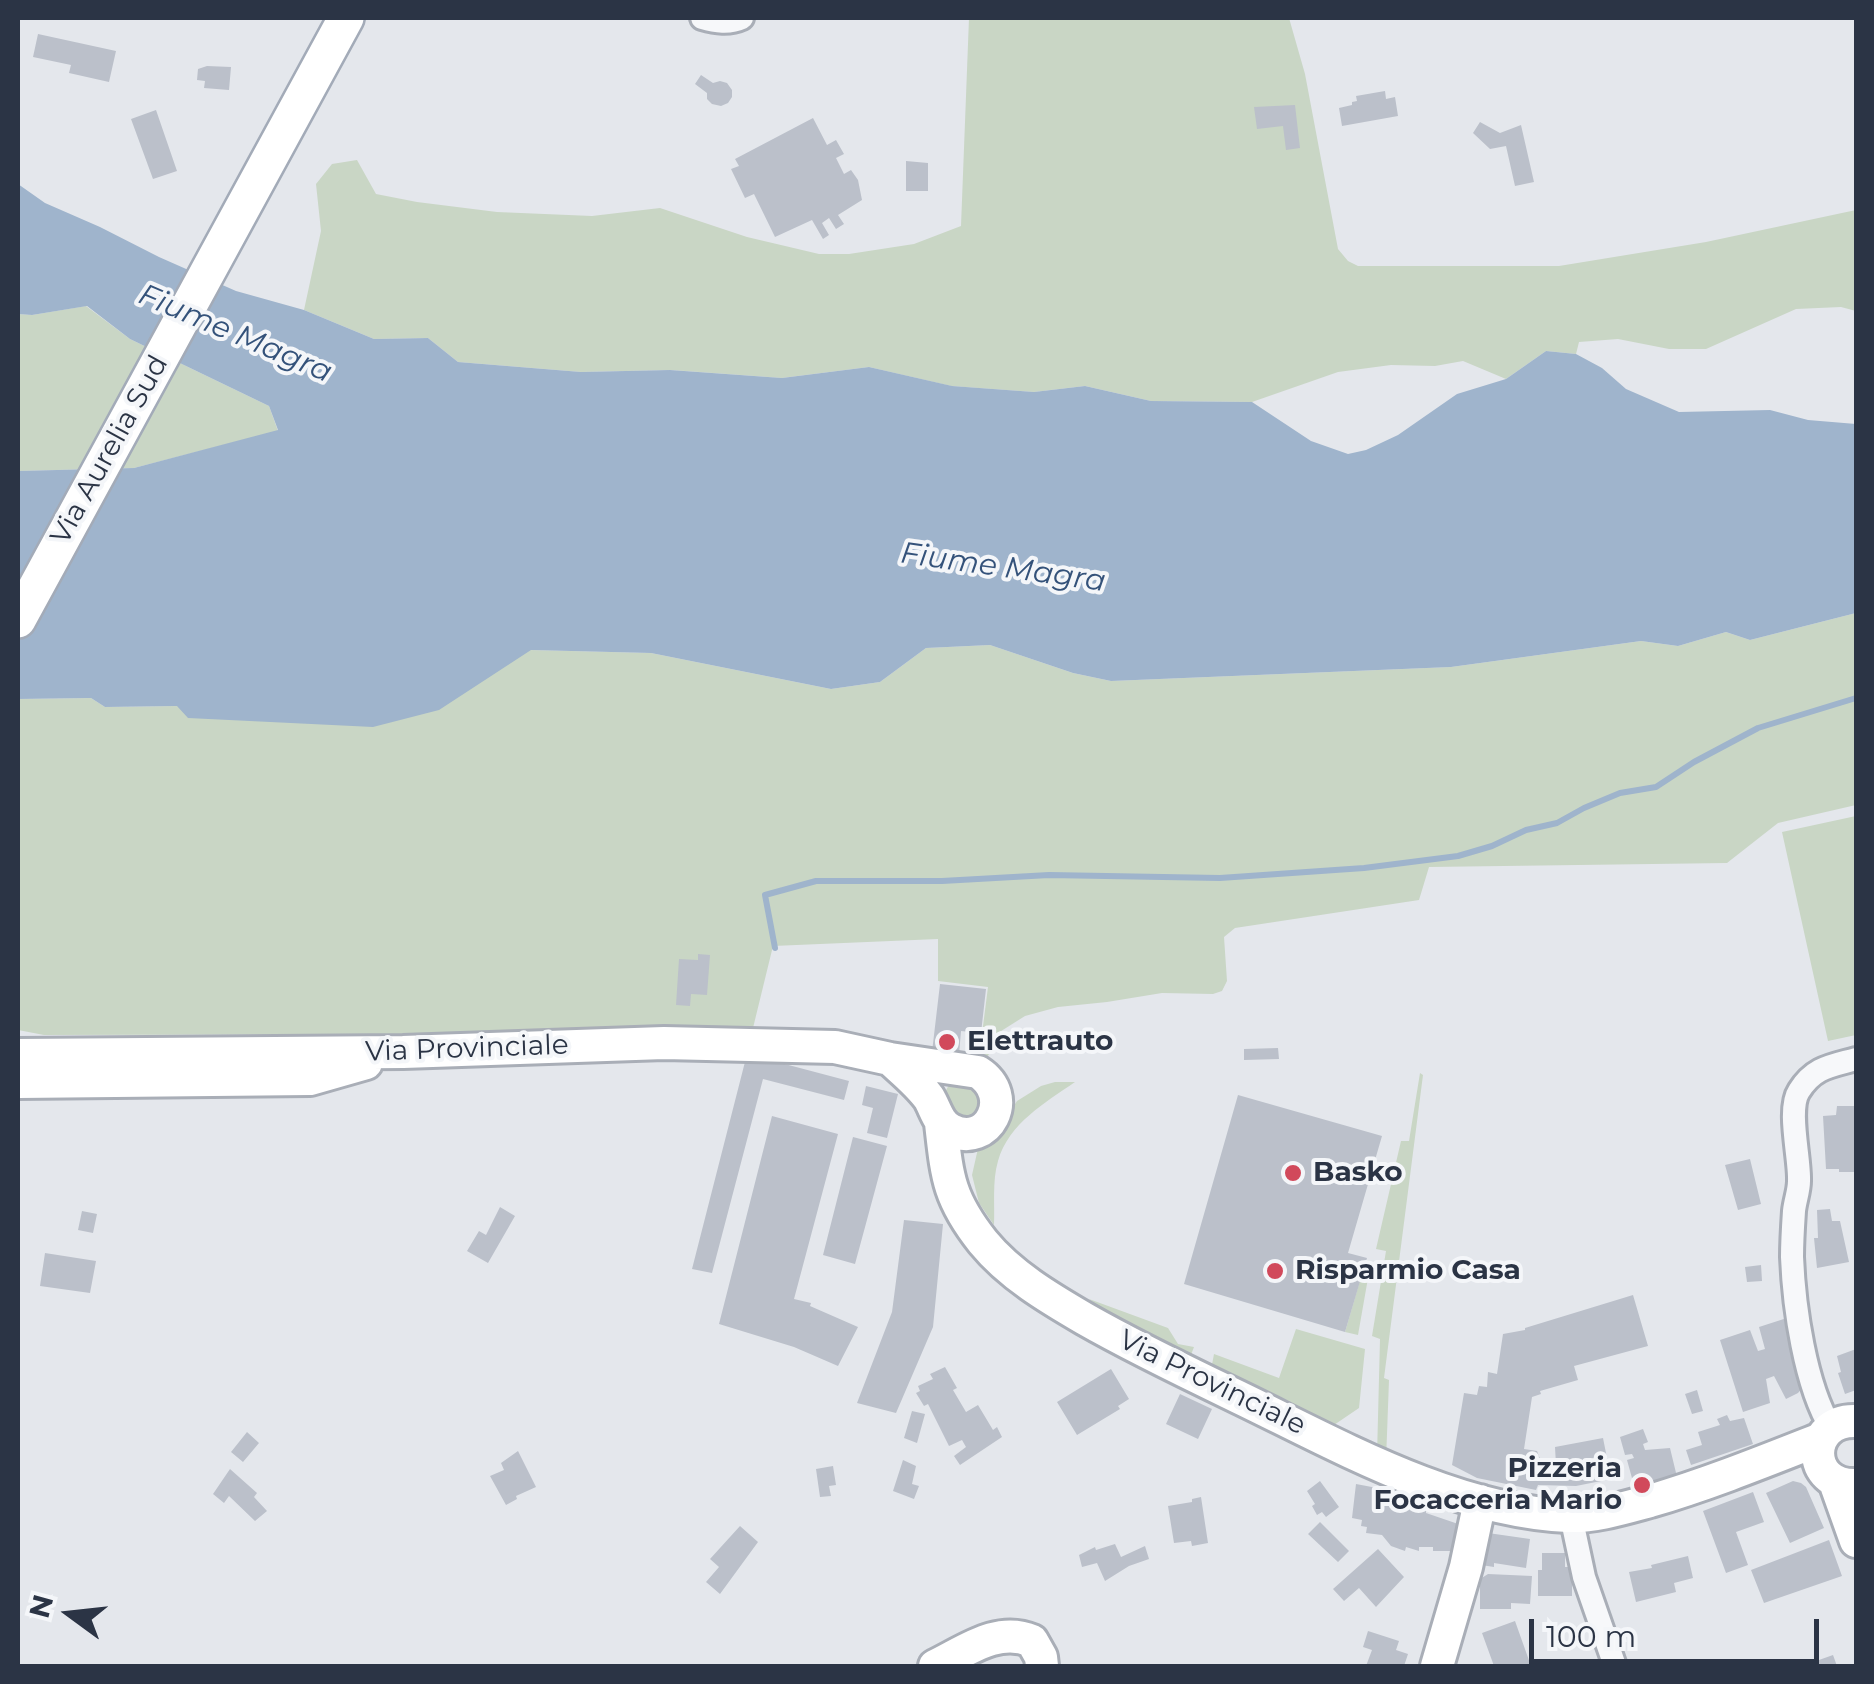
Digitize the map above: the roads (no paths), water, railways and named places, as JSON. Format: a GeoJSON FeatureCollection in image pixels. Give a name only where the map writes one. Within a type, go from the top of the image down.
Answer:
{"type":"FeatureCollection","features":[{"type":"Feature","properties":{"kind":"main road","name":"Via Aurelia Sud"},"geometry":{"type":"LineString","coordinates":[[18,620],[346,18]]}},
{"type":"Feature","properties":{"kind":"main road"},"geometry":{"type":"LineString","coordinates":[[18,1031],[171,1044]]}},
{"type":"Feature","properties":{"kind":"main road"},"geometry":{"type":"LineString","coordinates":[[18,1055],[311,1034],[403,1052]]}},
{"type":"Feature","properties":{"kind":"main road","name":"Via Provinciale"},"geometry":{"type":"LineString","coordinates":[[403,1052],[664,1043],[835,1047],[961,1070]]}},
{"type":"Feature","properties":{"kind":"main road"},"geometry":{"type":"LineString","coordinates":[[18,1082],[310,1080],[403,1052]]}},
{"type":"Feature","properties":{"kind":"main road"},"geometry":{"type":"LineString","coordinates":[[890,1060],[914,1080],[938,1116],[960,1133],[974,1132],[990,1122],[997,1104],[996,1094],[986,1077],[961,1070],[942,1079],[936,1088],[938,1116],[948,1182],[972,1225]]}},
{"type":"Feature","properties":{"kind":"main road"},"geometry":{"type":"LineString","coordinates":[[972,1225],[965,1179],[974,1132]]}},
{"type":"Feature","properties":{"kind":"main road","name":"Via Provinciale"},"geometry":{"type":"LineString","coordinates":[[972,1225],[1018,1276],[1136,1348],[1405,1476],[1480,1501],[1571,1516],[1618,1509],[1684,1491],[1768,1460],[1837,1453]]}},
{"type":"Feature","properties":{"kind":"main road"},"geometry":{"type":"LineString","coordinates":[[1837,1453],[1856,1537]]}},
{"type":"Feature","properties":{"kind":"main road"},"geometry":{"type":"LineString","coordinates":[[1437,1666],[1466,1567],[1480,1501]]}},
{"type":"Feature","properties":{"kind":"main road"},"geometry":{"type":"LineString","coordinates":[[935,1666],[1002,1635],[1032,1641],[1042,1657],[1042,1666]]}},
{"type":"Feature","properties":{"kind":"street"},"geometry":{"type":"LineString","coordinates":[[702,18],[734,22],[742,18]]}},
{"type":"Feature","properties":{"kind":"street"},"geometry":{"type":"LineString","coordinates":[[1837,1453],[1812,1384],[1799,1320],[1792,1256],[1800,1182],[1793,1106],[1797,1092],[1816,1070],[1856,1059]]}},
{"type":"Feature","properties":{"kind":"street"},"geometry":{"type":"LineString","coordinates":[[1571,1516],[1584,1577],[1616,1666]]}},
{"type":"Feature","properties":{"kind":"water","name":"Fiume Magra"},"geometry":{"type":"Polygon","coordinates":[[[18,184],[45,203],[236,291],[304,310],[374,339],[428,338],[458,362],[581,372],[670,370],[782,378],[869,367],[952,386],[1034,392],[1085,386],[1151,401],[1252,402],[1311,441],[1348,454],[1398,435],[1457,394],[1506,379],[1546,351],[1576,354],[1602,368],[1626,389],[1679,412],[1770,410],[1808,420],[1856,424],[1856,613],[1750,640],[1726,632],[1678,646],[1641,641],[1451,667],[1111,681],[1073,673],[990,645],[926,648],[880,682],[831,689],[651,653],[531,650],[439,710],[373,727],[188,718],[177,706],[105,707],[91,698],[18,699],[18,471],[134,468],[278,430],[269,406],[130,339],[87,306],[18,314],[18,184]]]}},
{"type":"Feature","properties":{"kind":"waterway"},"geometry":{"type":"LineString","coordinates":[[775,948],[765,895],[816,881],[942,881],[1049,875],[1220,878],[1364,868],[1458,856],[1526,830],[1557,823],[1620,793],[1656,787],[1758,728],[1856,698]]}},
{"type":"Feature","properties":{"kind":"place","name":"Elettrauto"},"geometry":{"type":"Point","coordinates":[947,1042]}},
{"type":"Feature","properties":{"kind":"place","name":"Basko"},"geometry":{"type":"Point","coordinates":[1293,1173]}},
{"type":"Feature","properties":{"kind":"place","name":"Risparmio Casa"},"geometry":{"type":"Point","coordinates":[1275,1271]}},
{"type":"Feature","properties":{"kind":"place","name":"Pizzeria Focacceria Mario"},"geometry":{"type":"Point","coordinates":[1642,1485]}}]}
